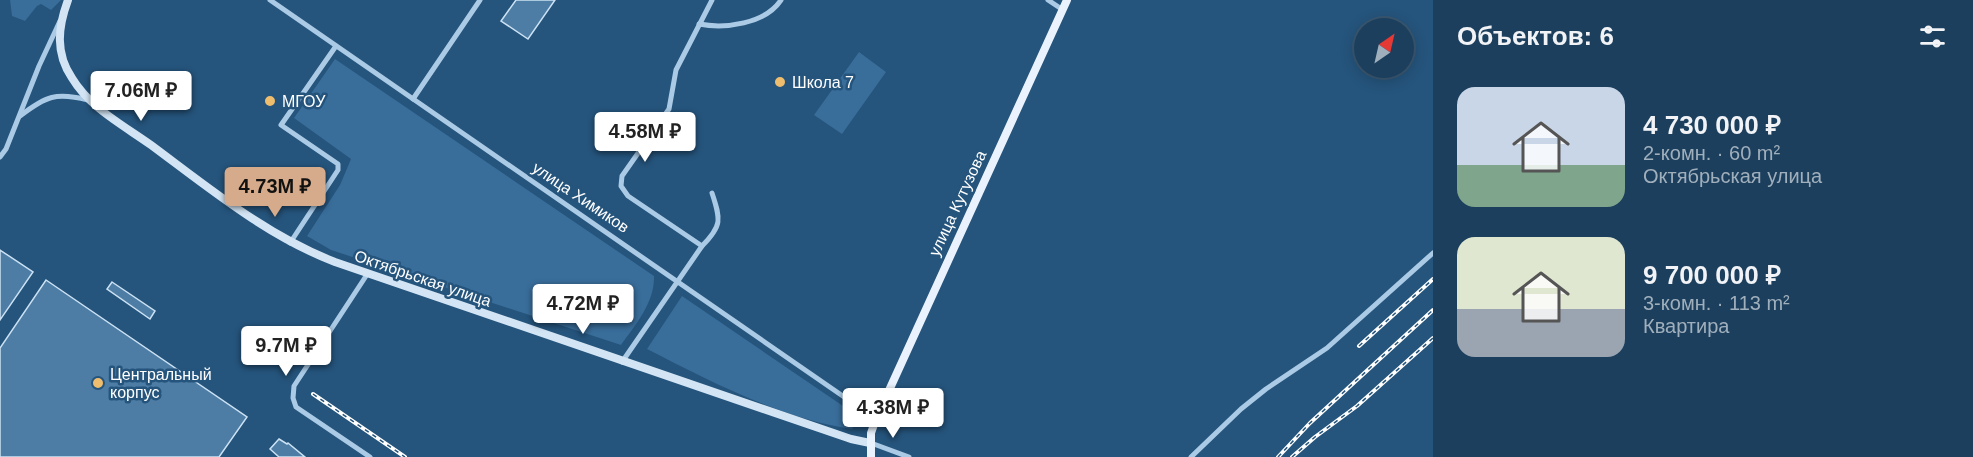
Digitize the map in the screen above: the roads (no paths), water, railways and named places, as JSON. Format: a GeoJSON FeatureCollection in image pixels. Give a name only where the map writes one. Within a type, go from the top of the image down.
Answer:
{"type":"FeatureCollection","features":[{"type":"Feature","properties":{"kind":"main road","name":"Октябрьская улица"},"geometry":{"type":"LineString","coordinates":[[68,0],[62,17],[58,45],[65,65],[88,100],[209,189],[290,243],[368,273],[622,362],[851,440],[870,443]]}},
{"type":"Feature","properties":{"kind":"main road","name":"улица Кутузова"},"geometry":{"type":"LineString","coordinates":[[871,457],[870,443],[876,419],[1067,0]]}},
{"type":"Feature","properties":{"kind":"street","name":"улица Химиков"},"geometry":{"type":"LineString","coordinates":[[270,0],[876,419]]}},
{"type":"Feature","properties":{"kind":"street"},"geometry":{"type":"LineString","coordinates":[[413,99],[480,0]]}},
{"type":"Feature","properties":{"kind":"street"},"geometry":{"type":"LineString","coordinates":[[702,246],[628,196],[621,186],[622,176],[669,109],[676,70],[712,0]]}},
{"type":"Feature","properties":{"kind":"street"},"geometry":{"type":"LineString","coordinates":[[699,24],[710,26],[749,22],[777,7],[781,0]]}},
{"type":"Feature","properties":{"kind":"street"},"geometry":{"type":"LineString","coordinates":[[1048,0],[1062,10]]}},
{"type":"Feature","properties":{"kind":"street","name":"Октябрьская улица"},"geometry":{"type":"LineString","coordinates":[[0,157],[6,149],[39,66],[62,17]]}},
{"type":"Feature","properties":{"kind":"street"},"geometry":{"type":"LineString","coordinates":[[290,243],[332,181],[338,170],[338,164],[281,125],[336,46]]}},
{"type":"Feature","properties":{"kind":"street"},"geometry":{"type":"LineString","coordinates":[[19,117],[38,102],[65,94],[88,100]]}},
{"type":"Feature","properties":{"kind":"street"},"geometry":{"type":"LineString","coordinates":[[622,362],[718,226],[719,213],[712,193]]}},
{"type":"Feature","properties":{"kind":"street"},"geometry":{"type":"LineString","coordinates":[[1191,457],[1241,409],[1266,389],[1327,348],[1433,253]]}},
{"type":"Feature","properties":{"kind":"street"},"geometry":{"type":"LineString","coordinates":[[368,273],[294,386],[293,398],[296,407],[370,457]]}},
{"type":"Feature","properties":{"kind":"street"},"geometry":{"type":"LineString","coordinates":[[870,443],[909,457]]}},
{"type":"Feature","properties":{"kind":"railway"},"geometry":{"type":"LineString","coordinates":[[1359,346],[1433,279]]}},
{"type":"Feature","properties":{"kind":"railway"},"geometry":{"type":"LineString","coordinates":[[1278,457],[1310,423],[1433,310]]}},
{"type":"Feature","properties":{"kind":"railway"},"geometry":{"type":"LineString","coordinates":[[1292,457],[1357,406],[1433,338]]}},
{"type":"Feature","properties":{"kind":"railway"},"geometry":{"type":"LineString","coordinates":[[313,394],[405,457]]}},
{"type":"Feature","properties":{"kind":"place","name":"Школа 7"},"geometry":{"type":"Point","coordinates":[780,82]}},
{"type":"Feature","properties":{"kind":"place","name":"МГОУ"},"geometry":{"type":"Point","coordinates":[270,101]}},
{"type":"Feature","properties":{"kind":"place","name":"Центральный корпус"},"geometry":{"type":"Point","coordinates":[98,383]}}]}
